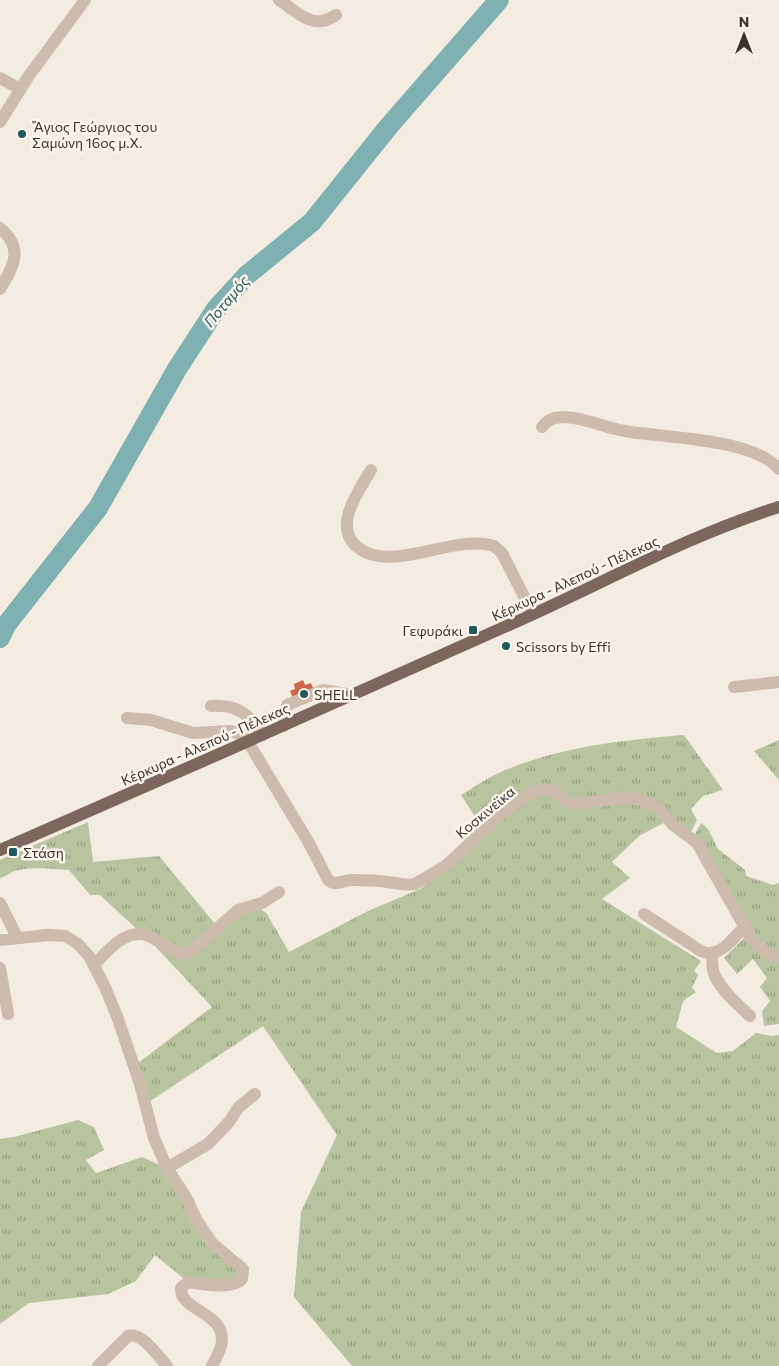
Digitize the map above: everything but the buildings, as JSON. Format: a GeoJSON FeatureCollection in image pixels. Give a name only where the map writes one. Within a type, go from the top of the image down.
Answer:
{"type":"FeatureCollection","features":[{"type":"Feature","properties":{"kind":"main road","name":"Κέρκυρα - Αλεπού - Πέλεκας"},"geometry":{"type":"LineString","coordinates":[[0,850],[284,726],[694,540],[779,506]]}},
{"type":"Feature","properties":{"kind":"street"},"geometry":{"type":"LineString","coordinates":[[0,122],[20,89],[85,0]]}},
{"type":"Feature","properties":{"kind":"street"},"geometry":{"type":"LineString","coordinates":[[279,0],[314,22],[328,21],[336,15]]}},
{"type":"Feature","properties":{"kind":"street"},"geometry":{"type":"LineString","coordinates":[[0,78],[20,89]]}},
{"type":"Feature","properties":{"kind":"street"},"geometry":{"type":"LineString","coordinates":[[0,228],[12,241],[15,259],[0,288]]}},
{"type":"Feature","properties":{"kind":"street"},"geometry":{"type":"LineString","coordinates":[[542,427],[553,418],[580,418],[626,432],[732,446],[763,457],[774,463],[779,469]]}},
{"type":"Feature","properties":{"kind":"street"},"geometry":{"type":"LineString","coordinates":[[371,470],[353,501],[346,524],[347,534],[358,547],[382,556],[401,556],[454,545],[487,544],[494,546],[502,553],[533,614]]}},
{"type":"Feature","properties":{"kind":"street"},"geometry":{"type":"LineString","coordinates":[[734,688],[779,682]]}},
{"type":"Feature","properties":{"kind":"street"},"geometry":{"type":"LineString","coordinates":[[284,726],[288,705],[323,690],[352,695]]}},
{"type":"Feature","properties":{"kind":"street"},"geometry":{"type":"LineString","coordinates":[[211,706],[224,706],[244,712],[254,721],[263,735]]}},
{"type":"Feature","properties":{"kind":"street"},"geometry":{"type":"LineString","coordinates":[[128,718],[151,720],[193,733],[231,731],[242,734],[248,742]]}},
{"type":"Feature","properties":{"kind":"street","name":"Κοσκινεϊκα"},"geometry":{"type":"LineString","coordinates":[[248,742],[331,883],[335,884],[350,880],[389,882],[409,886],[414,884],[445,866],[511,807],[528,795],[546,789],[556,793],[567,803],[572,804],[623,798],[638,799],[648,802],[660,810],[673,826],[697,843],[752,938],[764,951],[779,958]]}},
{"type":"Feature","properties":{"kind":"street"},"geometry":{"type":"LineString","coordinates":[[94,965],[113,945],[126,937],[137,934],[153,938],[177,952],[189,953],[238,910],[262,903],[278,892]]}},
{"type":"Feature","properties":{"kind":"street"},"geometry":{"type":"LineString","coordinates":[[0,903],[17,938]]}},
{"type":"Feature","properties":{"kind":"street"},"geometry":{"type":"LineString","coordinates":[[644,914],[701,951],[712,954],[719,951],[744,926]]}},
{"type":"Feature","properties":{"kind":"street"},"geometry":{"type":"LineString","coordinates":[[0,940],[54,935],[69,938],[83,949],[105,986],[140,1084],[154,1138],[167,1168],[212,1243],[243,1269],[242,1279],[237,1284],[213,1285],[188,1282],[181,1288],[181,1296],[185,1301],[205,1312],[218,1326],[222,1334],[221,1346],[212,1366]]}},
{"type":"Feature","properties":{"kind":"street"},"geometry":{"type":"LineString","coordinates":[[712,954],[713,972],[716,978],[732,1000],[750,1016]]}},
{"type":"Feature","properties":{"kind":"street"},"geometry":{"type":"LineString","coordinates":[[0,968],[8,1014]]}},
{"type":"Feature","properties":{"kind":"street"},"geometry":{"type":"LineString","coordinates":[[167,1168],[208,1144],[229,1122],[238,1108],[255,1094]]}},
{"type":"Feature","properties":{"kind":"street"},"geometry":{"type":"LineString","coordinates":[[98,1366],[128,1336],[133,1335],[142,1339],[167,1366]]}},
{"type":"Feature","properties":{"kind":"green space"},"geometry":{"type":"Polygon","coordinates":[[[684,735],[723,790],[703,796],[691,809],[697,820],[691,832],[673,818],[639,836],[612,862],[630,878],[602,899],[701,961],[694,971],[698,975],[692,988],[696,992],[683,1001],[676,1027],[717,1053],[733,1051],[756,1033],[772,1036],[779,1035],[779,1366],[352,1366],[294,1297],[301,1212],[337,1135],[263,1026],[149,1102],[138,1063],[212,1007],[154,945],[100,895],[90,895],[69,870],[28,869],[15,871],[0,878],[0,860],[88,822],[93,862],[159,856],[221,931],[241,912],[260,908],[267,914],[289,952],[368,911],[420,889],[487,835],[461,795],[491,777],[545,756],[614,742],[684,735]]]}},
{"type":"Feature","properties":{"kind":"green space"},"geometry":{"type":"Polygon","coordinates":[[[779,740],[779,780],[754,751],[779,740]]]}},
{"type":"Feature","properties":{"kind":"green space"},"geometry":{"type":"Polygon","coordinates":[[[701,823],[708,829],[718,849],[745,870],[746,876],[773,885],[779,883],[779,1024],[764,1026],[762,1011],[770,1001],[760,987],[767,978],[753,959],[737,974],[724,958],[751,931],[695,834],[701,823]]]}},
{"type":"Feature","properties":{"kind":"green space"},"geometry":{"type":"Polygon","coordinates":[[[78,1120],[94,1127],[104,1150],[86,1160],[96,1173],[142,1157],[167,1168],[242,1279],[188,1282],[155,1255],[136,1281],[108,1294],[29,1303],[0,1324],[0,1139],[78,1120]]]}},
{"type":"Feature","properties":{"kind":"waterway","name":"Ποταμός"},"geometry":{"type":"LineString","coordinates":[[0,638],[6,625],[98,508],[177,369],[216,309],[247,275],[312,222],[389,126],[499,0]]}},
{"type":"Feature","properties":{"kind":"place","name":"Ἄγιος Γεώργιος του Σαμώνη 16ος μ.Χ."},"geometry":{"type":"Point","coordinates":[22,134]}},
{"type":"Feature","properties":{"kind":"place","name":"Γεφυράκι"},"geometry":{"type":"Point","coordinates":[473,630]}},
{"type":"Feature","properties":{"kind":"place","name":"Scissors by Effi"},"geometry":{"type":"Point","coordinates":[506,646]}},
{"type":"Feature","properties":{"kind":"place","name":"SHELL"},"geometry":{"type":"Point","coordinates":[304,694]}},
{"type":"Feature","properties":{"kind":"place","name":"Στάση"},"geometry":{"type":"Point","coordinates":[13,852]}}]}
